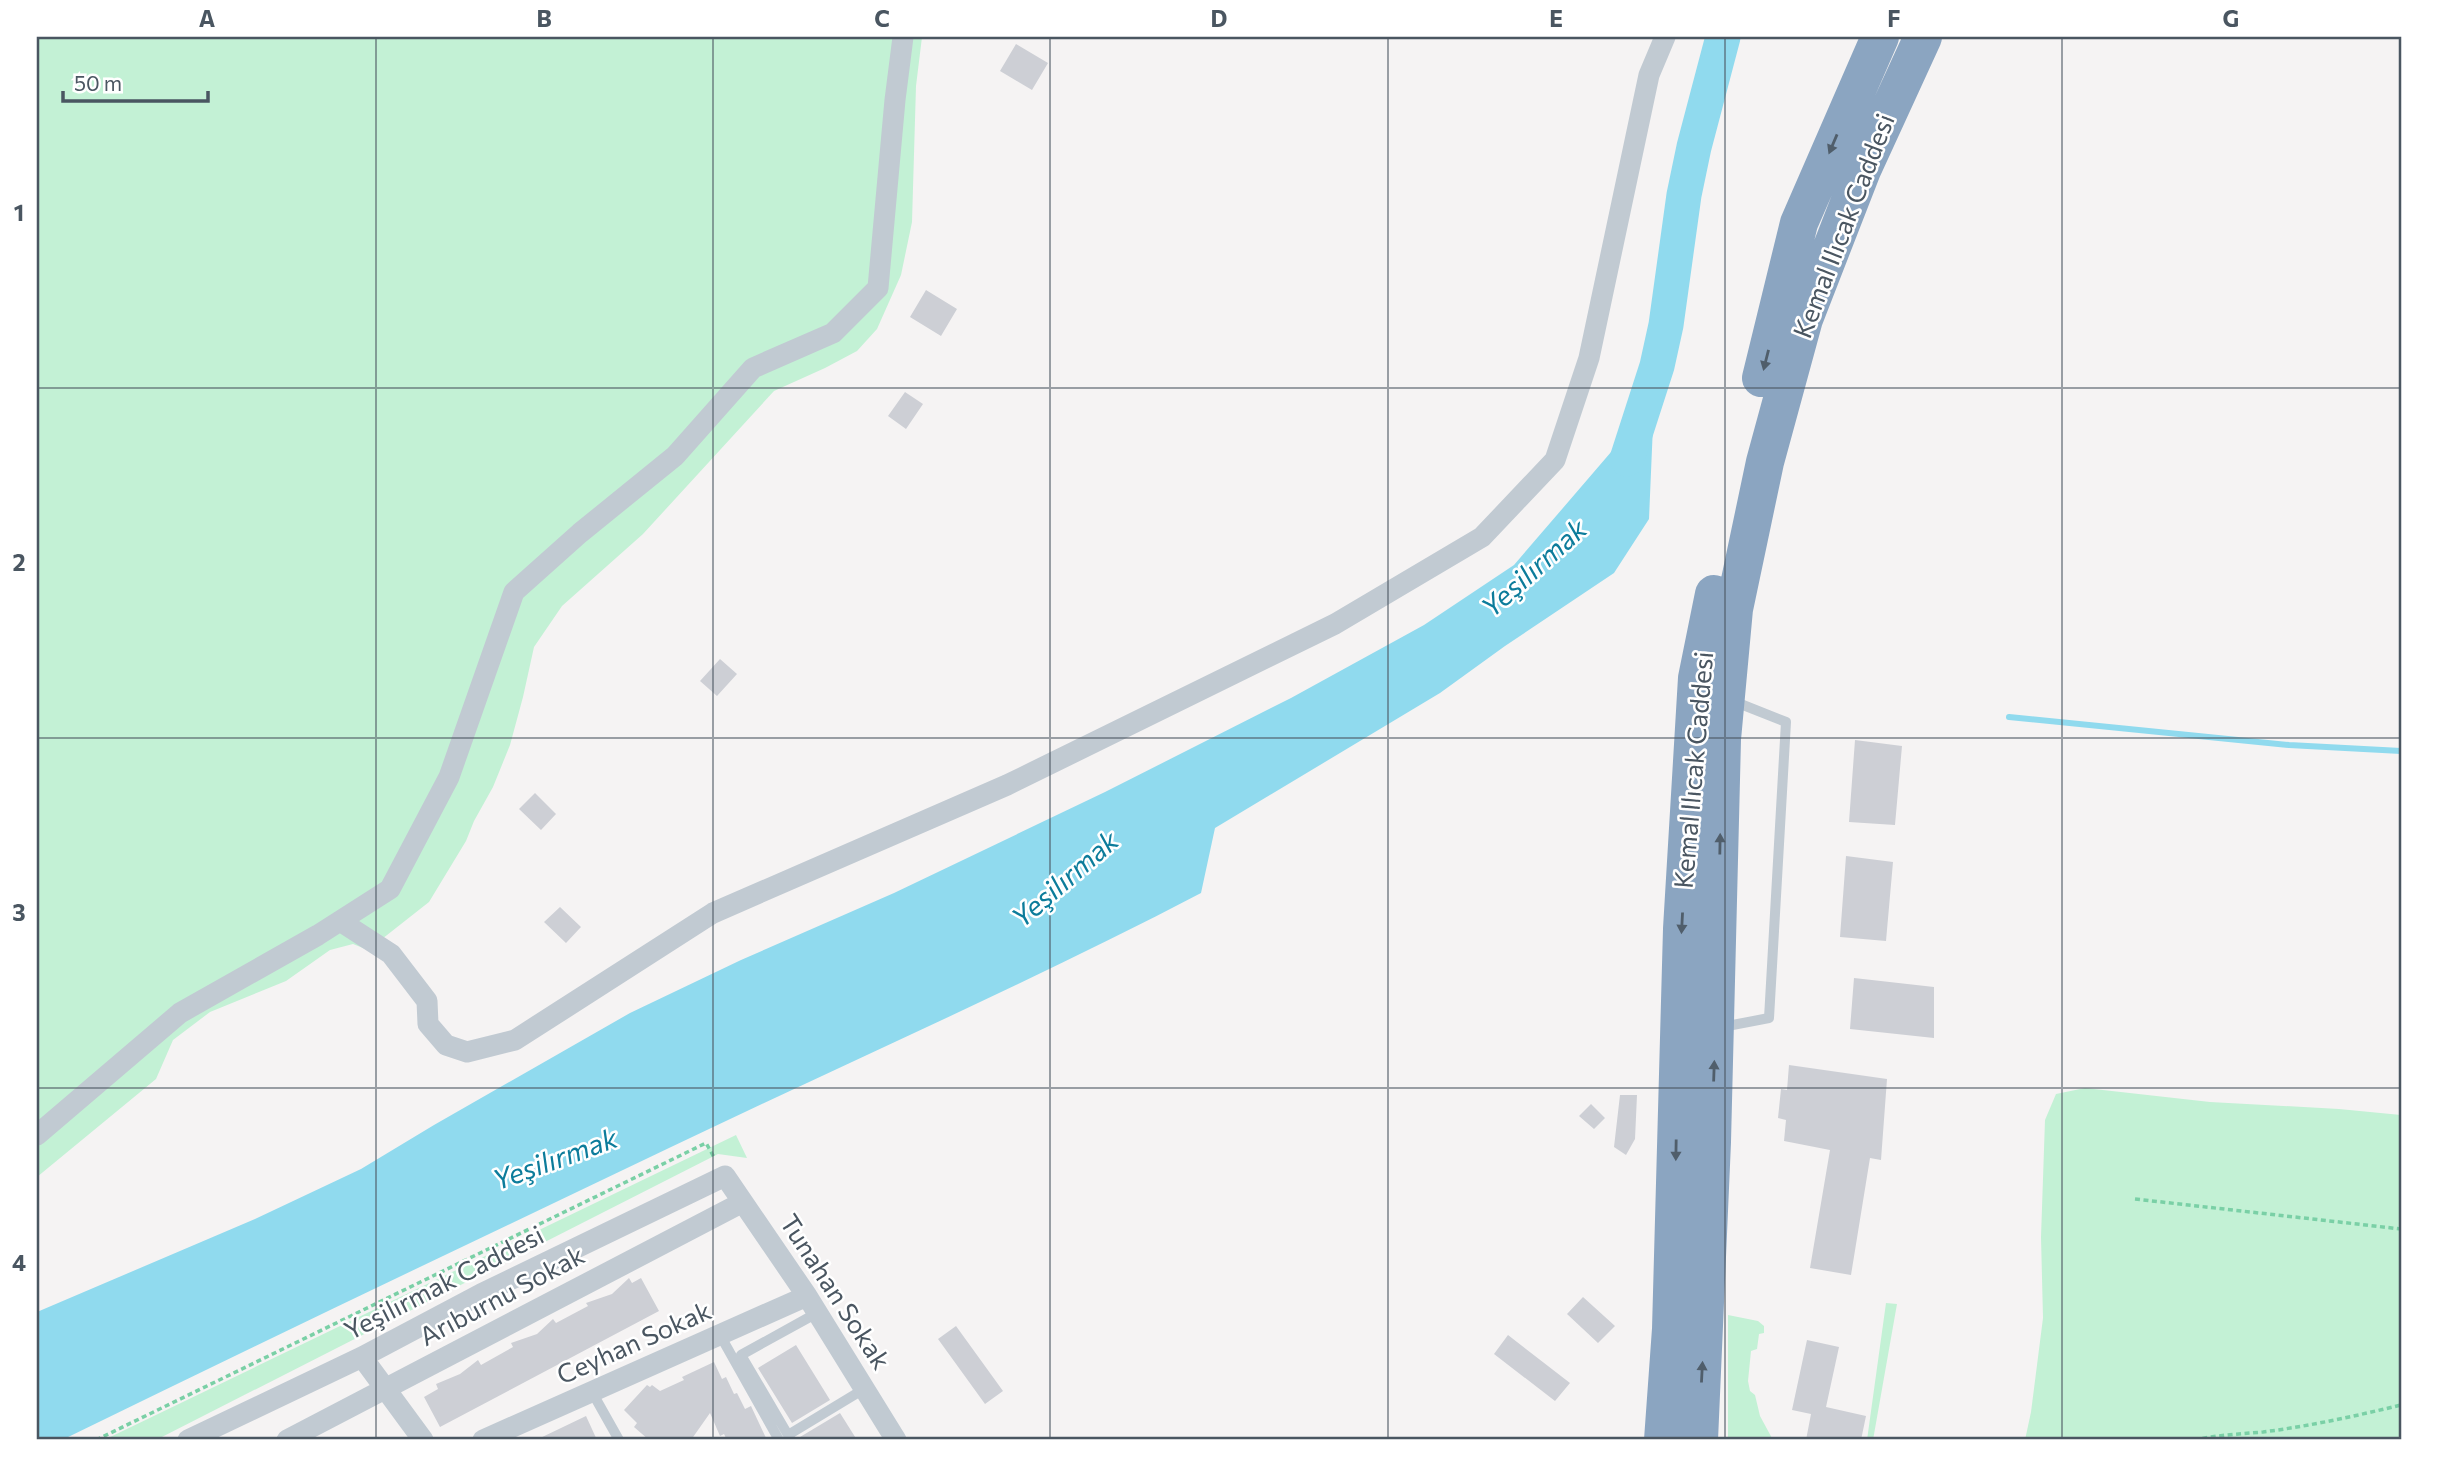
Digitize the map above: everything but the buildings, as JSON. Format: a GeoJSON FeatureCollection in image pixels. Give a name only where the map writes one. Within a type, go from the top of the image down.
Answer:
{"type":"FeatureCollection","features":[{"type":"Feature","properties":{"kind":"highway","name":"Kemal Ilıcak Caddesi"},"geometry":{"type":"LineString","coordinates":[[1663,1440],[1671,1329],[1682,929],[1697,678],[1740,463],[1800,223],[1880,37]]}},
{"type":"Feature","properties":{"kind":"highway","name":"Kemal Ilıcak Caddesi"},"geometry":{"type":"LineString","coordinates":[[1699,1440],[1716,1028],[1722,739],[1734,608],[1765,462],[1801,332],[1862,170],[1923,37]]}},
{"type":"Feature","properties":{"kind":"street"},"geometry":{"type":"LineString","coordinates":[[37,1135],[180,1013],[340,921],[390,889],[449,777],[514,592],[580,533],[675,456],[753,368],[833,333],[878,288],[903,37]]}},
{"type":"Feature","properties":{"kind":"street"},"geometry":{"type":"LineString","coordinates":[[340,921],[391,954],[426,1001],[428,1024],[446,1045],[467,1052],[515,1040],[713,914],[1020,779],[1335,624],[1482,537],[1555,460],[1589,358],[1649,75],[1665,37]]}},
{"type":"Feature","properties":{"kind":"street","name":"Tunahan Sokak"},"geometry":{"type":"LineString","coordinates":[[725,1176],[812,1304],[897,1440]]}},
{"type":"Feature","properties":{"kind":"street","name":"Yeşilırmak Caddesi"},"geometry":{"type":"LineString","coordinates":[[188,1440],[362,1357],[481,1294],[725,1176]]}},
{"type":"Feature","properties":{"kind":"street","name":"Arıburnu Sokak"},"geometry":{"type":"LineString","coordinates":[[287,1440],[743,1202]]}},
{"type":"Feature","properties":{"kind":"street","name":"Ceyhan Sokak"},"geometry":{"type":"LineString","coordinates":[[483,1440],[720,1335],[812,1304]]}},
{"type":"Feature","properties":{"kind":"street"},"geometry":{"type":"LineString","coordinates":[[362,1357],[423,1440]]}},
{"type":"Feature","properties":{"kind":"lane"},"geometry":{"type":"LineString","coordinates":[[1716,1028],[1769,1018],[1786,722],[1726,698]]}},
{"type":"Feature","properties":{"kind":"lane"},"geometry":{"type":"LineString","coordinates":[[786,1438],[741,1355],[812,1304]]}},
{"type":"Feature","properties":{"kind":"lane"},"geometry":{"type":"LineString","coordinates":[[720,1335],[786,1438]]}},
{"type":"Feature","properties":{"kind":"lane"},"geometry":{"type":"LineString","coordinates":[[786,1438],[864,1389]]}},
{"type":"Feature","properties":{"kind":"lane"},"geometry":{"type":"LineString","coordinates":[[592,1392],[619,1440]]}},
{"type":"Feature","properties":{"kind":"path"},"geometry":{"type":"LineString","coordinates":[[96,1440],[706,1143],[725,1176]]}},
{"type":"Feature","properties":{"kind":"path"},"geometry":{"type":"LineString","coordinates":[[2135,1199],[2401,1230]]}},
{"type":"Feature","properties":{"kind":"path"},"geometry":{"type":"LineString","coordinates":[[2193,1440],[2317,1424],[2401,1405]]}},
{"type":"Feature","properties":{"kind":"green space"},"geometry":{"type":"Polygon","coordinates":[[[37,37],[922,37],[916,86],[912,222],[901,275],[877,329],[857,351],[774,391],[643,534],[562,606],[534,647],[510,745],[493,787],[466,841],[429,902],[368,950],[353,944],[330,950],[286,981],[210,1012],[173,1040],[156,1079],[37,1177],[37,37]]]}},
{"type":"Feature","properties":{"kind":"green space"},"geometry":{"type":"Polygon","coordinates":[[[2085,1088],[2210,1102],[2401,1115],[2401,1440],[2025,1440],[2043,1318],[2041,1237],[2045,1120],[2056,1094],[2085,1088]]]}},
{"type":"Feature","properties":{"kind":"green space"},"geometry":{"type":"Polygon","coordinates":[[[736,1135],[747,1158],[718,1154],[156,1440],[104,1440],[736,1135]]]}},
{"type":"Feature","properties":{"kind":"green space"},"geometry":{"type":"Polygon","coordinates":[[[1886,1303],[1897,1304],[1873,1440],[1867,1440],[1886,1303]]]}},
{"type":"Feature","properties":{"kind":"green space"},"geometry":{"type":"Polygon","coordinates":[[[1728,1315],[1758,1321],[1764,1326],[1764,1333],[1759,1334],[1757,1349],[1751,1351],[1748,1381],[1760,1416],[1773,1440],[1728,1440],[1728,1315]]]}},
{"type":"Feature","properties":{"kind":"water"},"geometry":{"type":"Polygon","coordinates":[[[1654,402],[1649,519],[1614,573],[1440,693],[1215,828],[1201,893],[1003,991],[669,1148],[62,1440],[37,1440],[37,1312],[255,1219],[361,1169],[630,1013],[741,960],[894,893],[1105,792],[1291,698],[1424,625],[1514,565],[1654,402]]]}},
{"type":"Feature","properties":{"kind":"waterway","name":"Yeşilırmak"},"geometry":{"type":"LineString","coordinates":[[1627,459],[1657,366],[1666,325],[1684,195],[1723,37]]}},
{"type":"Feature","properties":{"kind":"waterway"},"geometry":{"type":"LineString","coordinates":[[2009,717],[2289,745],[2401,751]]}}]}
